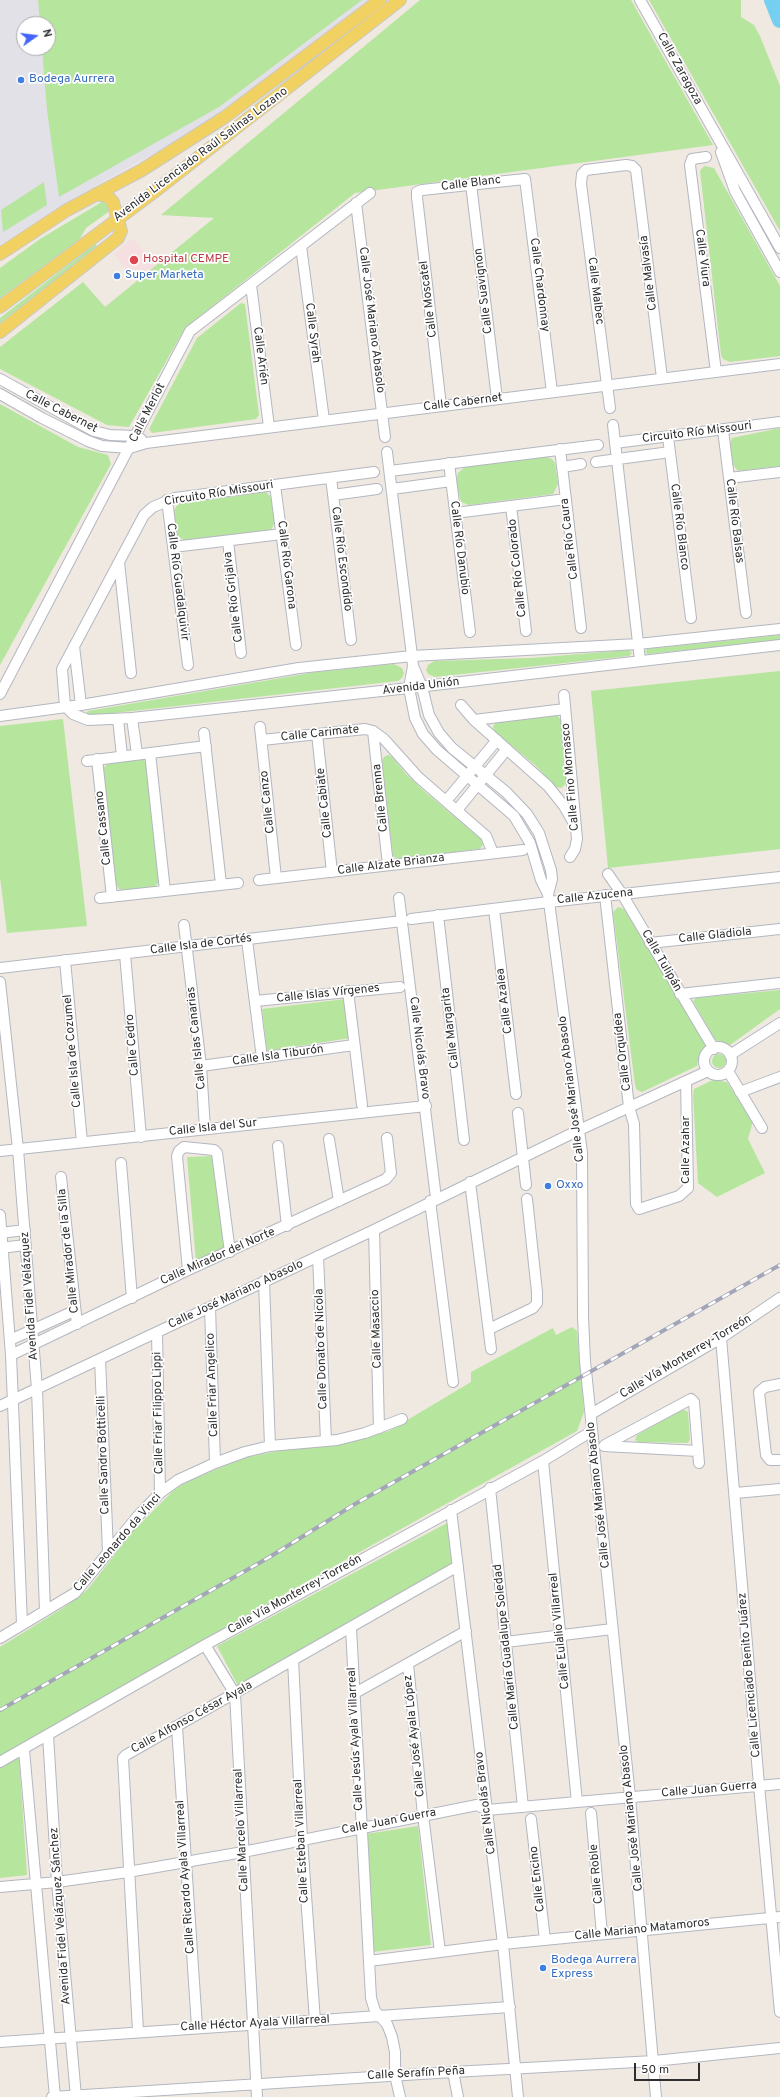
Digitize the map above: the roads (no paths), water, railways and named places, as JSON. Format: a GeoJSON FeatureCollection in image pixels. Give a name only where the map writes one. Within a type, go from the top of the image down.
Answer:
{"type":"FeatureCollection","features":[{"type":"Feature","properties":{"kind":"main road","name":"Avenida Licenciado Raúl Salinas Lozano"},"geometry":{"type":"LineString","coordinates":[[0,254],[32,231],[96,194],[142,170],[225,117],[380,0]]}},
{"type":"Feature","properties":{"kind":"main road","name":"Avenida Licenciado Raúl Salinas Lozano"},"geometry":{"type":"LineString","coordinates":[[0,308],[154,192],[400,0]]}},
{"type":"Feature","properties":{"kind":"main road"},"geometry":{"type":"LineString","coordinates":[[0,332],[116,240],[120,231],[113,202],[109,198],[96,194]]}},
{"type":"Feature","properties":{"kind":"street","name":"Calle Zaragoza"},"geometry":{"type":"LineString","coordinates":[[640,0],[780,248]]}},
{"type":"Feature","properties":{"kind":"street","name":"Calle Zaragoza"},"geometry":{"type":"LineString","coordinates":[[718,138],[726,169],[735,191],[780,272]]}},
{"type":"Feature","properties":{"kind":"street","name":"Calle Viura"},"geometry":{"type":"LineString","coordinates":[[706,157],[692,159],[690,165],[716,372]]}},
{"type":"Feature","properties":{"kind":"street","name":"Calle Malvasía"},"geometry":{"type":"LineString","coordinates":[[582,174],[589,169],[626,165],[634,167],[662,378]]}},
{"type":"Feature","properties":{"kind":"street","name":"Calle Malbec"},"geometry":{"type":"LineString","coordinates":[[582,174],[582,192],[610,408]]}},
{"type":"Feature","properties":{"kind":"street","name":"Calle Blanc"},"geometry":{"type":"LineString","coordinates":[[417,192],[471,184],[525,179]]}},
{"type":"Feature","properties":{"kind":"street","name":"Calle Chardonnay"},"geometry":{"type":"LineString","coordinates":[[525,179],[552,392]]}},
{"type":"Feature","properties":{"kind":"street","name":"Calle Suavignon"},"geometry":{"type":"LineString","coordinates":[[471,184],[497,399]]}},
{"type":"Feature","properties":{"kind":"street","name":"Calle Moscatel"},"geometry":{"type":"LineString","coordinates":[[417,192],[441,406]]}},
{"type":"Feature","properties":{"kind":"street","name":"Calle Merlot"},"geometry":{"type":"LineString","coordinates":[[0,694],[190,331],[370,193]]}},
{"type":"Feature","properties":{"kind":"street","name":"Calle José Mariano Abasolo"},"geometry":{"type":"LineString","coordinates":[[356,203],[385,437]]}},
{"type":"Feature","properties":{"kind":"street","name":"Calle Syrah"},"geometry":{"type":"LineString","coordinates":[[301,246],[324,420]]}},
{"type":"Feature","properties":{"kind":"street","name":"Calle Arién"},"geometry":{"type":"LineString","coordinates":[[251,284],[269,427]]}},
{"type":"Feature","properties":{"kind":"street","name":"Calle Cabernet"},"geometry":{"type":"LineString","coordinates":[[0,394],[42,418],[88,441],[102,446],[130,448],[146,442],[780,364]]}},
{"type":"Feature","properties":{"kind":"street","name":"Calle Cabernet"},"geometry":{"type":"LineString","coordinates":[[0,379],[94,431],[110,435],[136,436],[146,442]]}},
{"type":"Feature","properties":{"kind":"street","name":"Circuito Río Missouri"},"geometry":{"type":"LineString","coordinates":[[615,443],[780,422]]}},
{"type":"Feature","properties":{"kind":"street"},"geometry":{"type":"LineString","coordinates":[[612,425],[640,660]]}},
{"type":"Feature","properties":{"kind":"street","name":"Calle Río Balsas"},"geometry":{"type":"LineString","coordinates":[[722,430],[746,612]]}},
{"type":"Feature","properties":{"kind":"street","name":"Calle Río Blanco"},"geometry":{"type":"LineString","coordinates":[[668,436],[691,618]]}},
{"type":"Feature","properties":{"kind":"street"},"geometry":{"type":"LineString","coordinates":[[390,471],[598,444]]}},
{"type":"Feature","properties":{"kind":"street","name":"Calle Río Caura"},"geometry":{"type":"LineString","coordinates":[[560,449],[581,628]]}},
{"type":"Feature","properties":{"kind":"street","name":"Calle José Mariano Abasolo"},"geometry":{"type":"LineString","coordinates":[[388,452],[413,661],[422,687],[429,715],[439,732],[452,748],[486,775],[518,804],[539,833],[545,847],[552,879],[549,898],[577,1131],[582,1153],[583,1336],[643,1930],[656,2097]]}},
{"type":"Feature","properties":{"kind":"street","name":"Circuito Río Missouri"},"geometry":{"type":"LineString","coordinates":[[596,462],[670,452]]}},
{"type":"Feature","properties":{"kind":"street","name":"Calle Río Danubio"},"geometry":{"type":"LineString","coordinates":[[449,464],[470,632]]}},
{"type":"Feature","properties":{"kind":"street"},"geometry":{"type":"LineString","coordinates":[[562,467],[581,464]]}},
{"type":"Feature","properties":{"kind":"street","name":"Circuito Río Missouri"},"geometry":{"type":"LineString","coordinates":[[65,706],[61,672],[144,515],[153,507],[167,500],[374,472]]}},
{"type":"Feature","properties":{"kind":"street"},"geometry":{"type":"LineString","coordinates":[[729,478],[780,472]]}},
{"type":"Feature","properties":{"kind":"street","name":"Calle Río Escondido"},"geometry":{"type":"LineString","coordinates":[[331,478],[351,640]]}},
{"type":"Feature","properties":{"kind":"street"},"geometry":{"type":"LineString","coordinates":[[392,489],[451,481]]}},
{"type":"Feature","properties":{"kind":"street","name":"Calle Río Garona"},"geometry":{"type":"LineString","coordinates":[[275,485],[296,645]]}},
{"type":"Feature","properties":{"kind":"street"},"geometry":{"type":"LineString","coordinates":[[333,495],[377,489]]}},
{"type":"Feature","properties":{"kind":"street"},"geometry":{"type":"LineString","coordinates":[[455,513],[566,498]]}},
{"type":"Feature","properties":{"kind":"street","name":"Calle Río Guadalquivir"},"geometry":{"type":"LineString","coordinates":[[167,500],[188,665]]}},
{"type":"Feature","properties":{"kind":"street","name":"Calle Río Colorado"},"geometry":{"type":"LineString","coordinates":[[511,506],[526,631]]}},
{"type":"Feature","properties":{"kind":"street"},"geometry":{"type":"LineString","coordinates":[[173,547],[282,534]]}},
{"type":"Feature","properties":{"kind":"street","name":"Calle Río Grijalva"},"geometry":{"type":"LineString","coordinates":[[228,541],[241,653]]}},
{"type":"Feature","properties":{"kind":"street"},"geometry":{"type":"LineString","coordinates":[[119,562],[131,673]]}},
{"type":"Feature","properties":{"kind":"street"},"geometry":{"type":"LineString","coordinates":[[0,716],[81,705],[299,668],[638,644],[780,629]]}},
{"type":"Feature","properties":{"kind":"street","name":"Avenida Unión"},"geometry":{"type":"LineString","coordinates":[[65,706],[73,714],[88,720],[132,718],[422,687],[640,660],[780,645]]}},
{"type":"Feature","properties":{"kind":"street"},"geometry":{"type":"LineString","coordinates":[[74,646],[81,705]]}},
{"type":"Feature","properties":{"kind":"street","name":"Calle José Mariano Abasolo"},"geometry":{"type":"LineString","coordinates":[[413,661],[409,688],[415,718],[429,741],[467,776],[511,813],[522,829],[534,852],[541,880],[549,898]]}},
{"type":"Feature","properties":{"kind":"street","name":"Calle Fino Mornasco"},"geometry":{"type":"LineString","coordinates":[[564,695],[577,845],[570,857]]}},
{"type":"Feature","properties":{"kind":"street"},"geometry":{"type":"LineString","coordinates":[[461,705],[474,720],[548,786],[564,806],[576,827]]}},
{"type":"Feature","properties":{"kind":"street"},"geometry":{"type":"LineString","coordinates":[[474,720],[565,709]]}},
{"type":"Feature","properties":{"kind":"street"},"geometry":{"type":"LineString","coordinates":[[118,718],[122,756],[206,746]]}},
{"type":"Feature","properties":{"kind":"street"},"geometry":{"type":"LineString","coordinates":[[132,718],[137,754]]}},
{"type":"Feature","properties":{"kind":"street","name":"Calle Canzo"},"geometry":{"type":"LineString","coordinates":[[260,727],[276,878]]}},
{"type":"Feature","properties":{"kind":"street","name":"Calle Carimate"},"geometry":{"type":"LineString","coordinates":[[262,740],[365,729],[373,731],[384,739],[418,777],[486,836],[493,853]]}},
{"type":"Feature","properties":{"kind":"street","name":"Calle Brenna"},"geometry":{"type":"LineString","coordinates":[[373,731],[388,865]]}},
{"type":"Feature","properties":{"kind":"street"},"geometry":{"type":"LineString","coordinates":[[429,741],[439,732]]}},
{"type":"Feature","properties":{"kind":"street"},"geometry":{"type":"LineString","coordinates":[[204,733],[221,884]]}},
{"type":"Feature","properties":{"kind":"street","name":"Calle Cabiate"},"geometry":{"type":"LineString","coordinates":[[317,734],[332,872]]}},
{"type":"Feature","properties":{"kind":"street"},"geometry":{"type":"LineString","coordinates":[[446,801],[497,740]]}},
{"type":"Feature","properties":{"kind":"street"},"geometry":{"type":"LineString","coordinates":[[457,810],[507,750]]}},
{"type":"Feature","properties":{"kind":"street"},"geometry":{"type":"LineString","coordinates":[[150,753],[165,891]]}},
{"type":"Feature","properties":{"kind":"street","name":"Calle Cassano"},"geometry":{"type":"LineString","coordinates":[[112,897],[92,760],[122,756]]}},
{"type":"Feature","properties":{"kind":"street","name":"Calle Alzate Brianza"},"geometry":{"type":"LineString","coordinates":[[258,880],[523,850]]}},
{"type":"Feature","properties":{"kind":"street","name":"Calle Tulipán"},"geometry":{"type":"LineString","coordinates":[[608,874],[622,894],[714,1049]]}},
{"type":"Feature","properties":{"kind":"street","name":"Calle Azucena"},"geometry":{"type":"LineString","coordinates":[[407,920],[494,908],[549,898],[622,894],[780,877]]}},
{"type":"Feature","properties":{"kind":"street"},"geometry":{"type":"LineString","coordinates":[[100,898],[238,883]]}},
{"type":"Feature","properties":{"kind":"street","name":"Calle Orquídea"},"geometry":{"type":"LineString","coordinates":[[605,895],[629,1107],[634,1124],[636,1204],[638,1209]]}},
{"type":"Feature","properties":{"kind":"street","name":"Calle Nicolás Bravo"},"geometry":{"type":"LineString","coordinates":[[399,898],[407,920],[426,1106],[433,1199],[453,1382]]}},
{"type":"Feature","properties":{"kind":"street","name":"Calle Azalea"},"geometry":{"type":"LineString","coordinates":[[494,908],[516,1094]]}},
{"type":"Feature","properties":{"kind":"street","name":"Calle Margarita"},"geometry":{"type":"LineString","coordinates":[[438,915],[464,1140]]}},
{"type":"Feature","properties":{"kind":"street","name":"Calle Isla de Cortés"},"geometry":{"type":"LineString","coordinates":[[0,968],[248,940],[407,920]]}},
{"type":"Feature","properties":{"kind":"street","name":"Calle Islas Canarias"},"geometry":{"type":"LineString","coordinates":[[184,925],[201,1066],[205,1129]]}},
{"type":"Feature","properties":{"kind":"street","name":"Calle Gladiola"},"geometry":{"type":"LineString","coordinates":[[650,943],[780,929]]}},
{"type":"Feature","properties":{"kind":"street"},"geometry":{"type":"LineString","coordinates":[[248,940],[262,1058]]}},
{"type":"Feature","properties":{"kind":"street","name":"Calle Cedro"},"geometry":{"type":"LineString","coordinates":[[125,954],[141,1137]]}},
{"type":"Feature","properties":{"kind":"street","name":"Calle Isla de Cozumel"},"geometry":{"type":"LineString","coordinates":[[65,960],[82,1142]]}},
{"type":"Feature","properties":{"kind":"street","name":"Avenida Fidel Velázquez"},"geometry":{"type":"LineString","coordinates":[[0,982],[18,1149],[37,1389],[45,1611]]}},
{"type":"Feature","properties":{"kind":"street"},"geometry":{"type":"LineString","coordinates":[[680,994],[780,983]]}},
{"type":"Feature","properties":{"kind":"street","name":"Calle Islas Vírgenes"},"geometry":{"type":"LineString","coordinates":[[255,1001],[400,986]]}},
{"type":"Feature","properties":{"kind":"street"},"geometry":{"type":"LineString","coordinates":[[348,991],[362,1105]]}},
{"type":"Feature","properties":{"kind":"street"},"geometry":{"type":"LineString","coordinates":[[730,1055],[780,1022]]}},
{"type":"Feature","properties":{"kind":"street","name":"Calle Isla Tiburón"},"geometry":{"type":"LineString","coordinates":[[201,1066],[354,1045]]}},
{"type":"Feature","properties":{"kind":"street"},"geometry":{"type":"LineString","coordinates":[[714,1049],[725,1050],[730,1055],[732,1064],[728,1071],[720,1075],[708,1071],[705,1058],[710,1051],[714,1049]]}},
{"type":"Feature","properties":{"kind":"street","name":"Calle José Mariano Abasolo"},"geometry":{"type":"LineString","coordinates":[[0,1406],[374,1230],[433,1199],[708,1071]]}},
{"type":"Feature","properties":{"kind":"street"},"geometry":{"type":"LineString","coordinates":[[728,1071],[762,1128]]}},
{"type":"Feature","properties":{"kind":"street"},"geometry":{"type":"LineString","coordinates":[[740,1092],[780,1078]]}},
{"type":"Feature","properties":{"kind":"street","name":"Calle Azahar"},"geometry":{"type":"LineString","coordinates":[[638,1209],[642,1210],[679,1196],[688,1188],[686,1081]]}},
{"type":"Feature","properties":{"kind":"street","name":"Calle Isla del Sur"},"geometry":{"type":"LineString","coordinates":[[0,1151],[426,1106]]}},
{"type":"Feature","properties":{"kind":"street"},"geometry":{"type":"LineString","coordinates":[[518,1113],[526,1185]]}},
{"type":"Feature","properties":{"kind":"street","name":"Calle Mirador del Norte"},"geometry":{"type":"LineString","coordinates":[[11,1355],[188,1270],[287,1226],[391,1176],[387,1138]]}},
{"type":"Feature","properties":{"kind":"street"},"geometry":{"type":"LineString","coordinates":[[329,1139],[339,1201]]}},
{"type":"Feature","properties":{"kind":"street"},"geometry":{"type":"LineString","coordinates":[[278,1146],[287,1226]]}},
{"type":"Feature","properties":{"kind":"street"},"geometry":{"type":"LineString","coordinates":[[188,1270],[177,1156],[179,1151],[187,1147],[216,1151],[230,1252]]}},
{"type":"Feature","properties":{"kind":"street"},"geometry":{"type":"LineString","coordinates":[[121,1163],[132,1298]]}},
{"type":"Feature","properties":{"kind":"street","name":"Calle Mirador de la Silla"},"geometry":{"type":"LineString","coordinates":[[61,1177],[74,1311],[77,1324]]}},
{"type":"Feature","properties":{"kind":"street"},"geometry":{"type":"LineString","coordinates":[[470,1182],[491,1349]]}},
{"type":"Feature","properties":{"kind":"street"},"geometry":{"type":"LineString","coordinates":[[489,1329],[533,1308],[537,1303],[538,1292],[527,1199]]}},
{"type":"Feature","properties":{"kind":"street","name":"Avenida Fidel Velázquez"},"geometry":{"type":"LineString","coordinates":[[0,1215],[1,1248],[11,1355],[22,1624]]}},
{"type":"Feature","properties":{"kind":"street"},"geometry":{"type":"LineString","coordinates":[[0,1233],[25,1230]]}},
{"type":"Feature","properties":{"kind":"street","name":"Calle Masaccio"},"geometry":{"type":"LineString","coordinates":[[374,1230],[379,1428]]}},
{"type":"Feature","properties":{"kind":"street"},"geometry":{"type":"LineString","coordinates":[[1,1248],[25,1245]]}},
{"type":"Feature","properties":{"kind":"street","name":"Calle Donato de Nicola"},"geometry":{"type":"LineString","coordinates":[[318,1256],[326,1441]]}},
{"type":"Feature","properties":{"kind":"street"},"geometry":{"type":"LineString","coordinates":[[264,1281],[270,1446]]}},
{"type":"Feature","properties":{"kind":"street","name":"Calle Vía Monterrey-Torreón"},"geometry":{"type":"LineString","coordinates":[[591,1414],[721,1338],[780,1298]]}},
{"type":"Feature","properties":{"kind":"street","name":"Calle Friar Angelico"},"geometry":{"type":"LineString","coordinates":[[210,1307],[215,1462]]}},
{"type":"Feature","properties":{"kind":"street"},"geometry":{"type":"LineString","coordinates":[[10,1340],[74,1311]]}},
{"type":"Feature","properties":{"kind":"street","name":"Calle Friar Filippo Lippi"},"geometry":{"type":"LineString","coordinates":[[157,1332],[160,1493]]}},
{"type":"Feature","properties":{"kind":"street","name":"Calle Licenciado Benito Juárez"},"geometry":{"type":"LineString","coordinates":[[721,1338],[759,1785],[775,1917],[780,2012]]}},
{"type":"Feature","properties":{"kind":"street","name":"Calle Sandro Botticelli"},"geometry":{"type":"LineString","coordinates":[[100,1359],[108,1552]]}},
{"type":"Feature","properties":{"kind":"street"},"geometry":{"type":"LineString","coordinates":[[780,1384],[765,1387],[759,1392],[766,1455],[770,1460],[780,1460]]}},
{"type":"Feature","properties":{"kind":"street"},"geometry":{"type":"LineString","coordinates":[[605,1446],[690,1399],[694,1402],[699,1463]]}},
{"type":"Feature","properties":{"kind":"street","name":"Calle Leonardo da Vinci"},"geometry":{"type":"LineString","coordinates":[[0,1638],[75,1593],[137,1517],[160,1493],[178,1480],[215,1462],[245,1452],[270,1446],[326,1441],[353,1436],[402,1419]]}},
{"type":"Feature","properties":{"kind":"street","name":"Calle Vía Monterrey-Torreón"},"geometry":{"type":"LineString","coordinates":[[0,1762],[24,1750],[205,1645],[490,1488],[543,1461],[592,1431]]}},
{"type":"Feature","properties":{"kind":"street"},"geometry":{"type":"LineString","coordinates":[[594,1447],[605,1446],[698,1451]]}},
{"type":"Feature","properties":{"kind":"street","name":"Calle Eulalio Villarreal"},"geometry":{"type":"LineString","coordinates":[[543,1461],[577,1802]]}},
{"type":"Feature","properties":{"kind":"street","name":"Calle María Guadalupe Soledad"},"geometry":{"type":"LineString","coordinates":[[490,1488],[523,1807]]}},
{"type":"Feature","properties":{"kind":"street"},"geometry":{"type":"LineString","coordinates":[[735,1493],[780,1489]]}},
{"type":"Feature","properties":{"kind":"street","name":"Calle Nicolás Bravo"},"geometry":{"type":"LineString","coordinates":[[451,1510],[503,1944],[518,2097]]}},
{"type":"Feature","properties":{"kind":"street","name":"Calle Alfonso César Ayala"},"geometry":{"type":"LineString","coordinates":[[138,2032],[128,1872],[123,1758],[126,1754],[177,1727],[458,1566]]}},
{"type":"Feature","properties":{"kind":"street","name":"Calle Jesús Ayala Villarreal"},"geometry":{"type":"LineString","coordinates":[[351,1628],[360,1828],[371,1998],[375,2011],[386,2024],[392,2037],[395,2052],[395,2075],[400,2097]]}},
{"type":"Feature","properties":{"kind":"street"},"geometry":{"type":"LineString","coordinates":[[506,1642],[612,1629]]}},
{"type":"Feature","properties":{"kind":"street"},"geometry":{"type":"LineString","coordinates":[[355,1693],[466,1631]]}},
{"type":"Feature","properties":{"kind":"street","name":"Calle Marcelo Villarreal"},"geometry":{"type":"LineString","coordinates":[[205,1645],[235,1694],[255,2084],[257,2097]]}},
{"type":"Feature","properties":{"kind":"street","name":"Calle Esteban Villarreal"},"geometry":{"type":"LineString","coordinates":[[293,1660],[302,1839],[315,2021]]}},
{"type":"Feature","properties":{"kind":"street","name":"Calle José Ayala López"},"geometry":{"type":"LineString","coordinates":[[408,1664],[423,1815],[440,1952]]}},
{"type":"Feature","properties":{"kind":"street","name":"Calle Ricardo Ayala Villarreal"},"geometry":{"type":"LineString","coordinates":[[177,1727],[197,2027]]}},
{"type":"Feature","properties":{"kind":"street","name":"Avenida Fidel Velázquez Sánchez"},"geometry":{"type":"LineString","coordinates":[[48,1735],[57,1882],[76,2096]]}},
{"type":"Feature","properties":{"kind":"street","name":"Avenida Fidel Velázquez Sánchez"},"geometry":{"type":"LineString","coordinates":[[24,1750],[54,2097]]}},
{"type":"Feature","properties":{"kind":"street","name":"Calle Juan Guerra"},"geometry":{"type":"LineString","coordinates":[[0,1886],[57,1882],[128,1872],[243,1852],[477,1805],[487,1810],[780,1784]]}},
{"type":"Feature","properties":{"kind":"street","name":"Calle Roble"},"geometry":{"type":"LineString","coordinates":[[591,1813],[602,1934]]}},
{"type":"Feature","properties":{"kind":"street","name":"Calle Encino"},"geometry":{"type":"LineString","coordinates":[[531,1819],[545,1940]]}},
{"type":"Feature","properties":{"kind":"street","name":"Calle Mariano Matamoros"},"geometry":{"type":"LineString","coordinates":[[369,1961],[503,1944],[775,1917]]}},
{"type":"Feature","properties":{"kind":"street","name":"Calle Héctor Ayala Villarreal"},"geometry":{"type":"LineString","coordinates":[[0,2042],[49,2040],[197,2027],[315,2021],[510,2007]]}},
{"type":"Feature","properties":{"kind":"street","name":"Calle Serafín Peña"},"geometry":{"type":"LineString","coordinates":[[54,2097],[199,2092],[255,2084],[654,2061],[780,2048]]}},
{"type":"Feature","properties":{"kind":"street"},"geometry":{"type":"LineString","coordinates":[[452,2072],[458,2097]]}},
{"type":"Feature","properties":{"kind":"waterway"},"geometry":{"type":"LineString","coordinates":[[772,0],[780,20]]}},
{"type":"Feature","properties":{"kind":"railway"},"geometry":{"type":"LineString","coordinates":[[0,1710],[268,1558],[355,1504],[780,1265]]}},
{"type":"Feature","properties":{"kind":"place","name":"Bodega Aurrera"},"geometry":{"type":"Point","coordinates":[21,80]}},
{"type":"Feature","properties":{"kind":"place","name":"Hospital CEMPE"},"geometry":{"type":"Point","coordinates":[134,260]}},
{"type":"Feature","properties":{"kind":"place","name":"Super Marketa"},"geometry":{"type":"Point","coordinates":[117,276]}},
{"type":"Feature","properties":{"kind":"place","name":"Oxxo"},"geometry":{"type":"Point","coordinates":[548,1186]}},
{"type":"Feature","properties":{"kind":"place","name":"Bodega Aurrera Express"},"geometry":{"type":"Point","coordinates":[543,1968]}}]}
